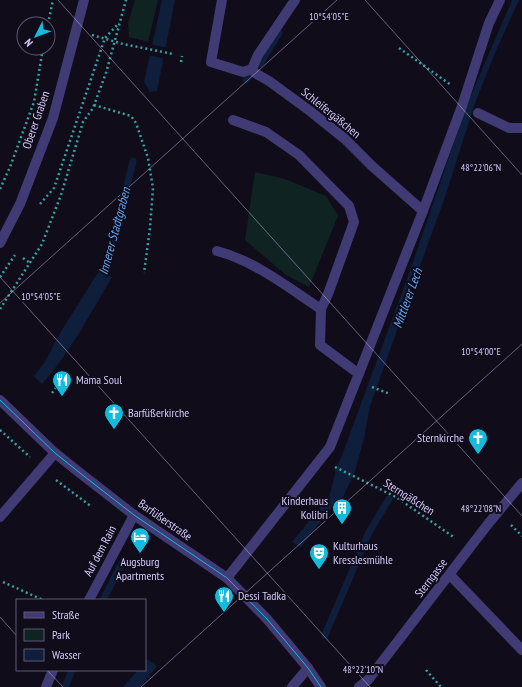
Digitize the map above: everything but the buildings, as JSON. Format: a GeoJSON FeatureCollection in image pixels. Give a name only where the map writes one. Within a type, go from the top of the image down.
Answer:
{"type":"FeatureCollection","features":[{"type":"Feature","properties":{"kind":"street","name":"Oberer Graben"},"geometry":{"type":"LineString","coordinates":[[0,243],[20,204],[53,118],[84,0]]}},
{"type":"Feature","properties":{"kind":"street"},"geometry":{"type":"LineString","coordinates":[[222,0],[211,62],[243,72],[252,69],[258,55],[295,0]]}},
{"type":"Feature","properties":{"kind":"street"},"geometry":{"type":"LineString","coordinates":[[227,578],[330,447],[423,211],[462,106],[489,23],[500,0]]}},
{"type":"Feature","properties":{"kind":"street","name":"Schleifergäßchen"},"geometry":{"type":"LineString","coordinates":[[252,69],[255,73],[269,81],[310,111],[345,139],[372,166],[423,211]]}},
{"type":"Feature","properties":{"kind":"street"},"geometry":{"type":"LineString","coordinates":[[462,106],[509,128],[522,128]]}},
{"type":"Feature","properties":{"kind":"street"},"geometry":{"type":"LineString","coordinates":[[233,120],[266,132],[299,155],[349,206],[354,222],[328,294],[321,309],[320,344],[359,374]]}},
{"type":"Feature","properties":{"kind":"street"},"geometry":{"type":"LineString","coordinates":[[217,251],[231,255],[273,277],[321,309]]}},
{"type":"Feature","properties":{"kind":"street","name":"Barfüßerstraße"},"geometry":{"type":"LineString","coordinates":[[0,400],[55,453],[134,515],[227,578],[267,619],[308,668],[321,687]]}},
{"type":"Feature","properties":{"kind":"street"},"geometry":{"type":"LineString","coordinates":[[0,517],[55,453]]}},
{"type":"Feature","properties":{"kind":"street","name":"Sterngasse"},"geometry":{"type":"LineString","coordinates":[[359,687],[368,680],[498,511],[522,483]]}},
{"type":"Feature","properties":{"kind":"street","name":"Auf dem Rain"},"geometry":{"type":"LineString","coordinates":[[90,599],[134,515]]}},
{"type":"Feature","properties":{"kind":"street"},"geometry":{"type":"LineString","coordinates":[[450,575],[522,650]]}},
{"type":"Feature","properties":{"kind":"street"},"geometry":{"type":"LineString","coordinates":[[292,687],[308,668]]}},
{"type":"Feature","properties":{"kind":"street"},"geometry":{"type":"LineString","coordinates":[[46,687],[53,671]]}},
{"type":"Feature","properties":{"kind":"path"},"geometry":{"type":"LineString","coordinates":[[50,16],[53,0]]}},
{"type":"Feature","properties":{"kind":"path"},"geometry":{"type":"LineString","coordinates":[[0,308],[42,244],[61,195],[83,122],[94,106],[106,73],[126,0]]}},
{"type":"Feature","properties":{"kind":"path"},"geometry":{"type":"LineString","coordinates":[[40,204],[54,188],[104,38],[120,22]]}},
{"type":"Feature","properties":{"kind":"path"},"geometry":{"type":"LineString","coordinates":[[76,30],[123,44],[173,54]]}},
{"type":"Feature","properties":{"kind":"path"},"geometry":{"type":"LineString","coordinates":[[399,48],[465,96]]}},
{"type":"Feature","properties":{"kind":"path"},"geometry":{"type":"LineString","coordinates":[[0,189],[10,167],[34,102],[42,56]]}},
{"type":"Feature","properties":{"kind":"path"},"geometry":{"type":"LineString","coordinates":[[181,62],[182,56]]}},
{"type":"Feature","properties":{"kind":"path"},"geometry":{"type":"LineString","coordinates":[[94,106],[131,116],[136,123],[148,158],[153,188],[150,228],[144,273]]}},
{"type":"Feature","properties":{"kind":"path"},"geometry":{"type":"LineString","coordinates":[[23,258],[30,262]]}},
{"type":"Feature","properties":{"kind":"path"},"geometry":{"type":"LineString","coordinates":[[52,393],[61,381]]}},
{"type":"Feature","properties":{"kind":"path"},"geometry":{"type":"LineString","coordinates":[[377,388],[390,394]]}},
{"type":"Feature","properties":{"kind":"path"},"geometry":{"type":"LineString","coordinates":[[0,430],[5,434]]}},
{"type":"Feature","properties":{"kind":"path","name":"Sterngäßchen"},"geometry":{"type":"LineString","coordinates":[[336,467],[396,497],[469,549]]}},
{"type":"Feature","properties":{"kind":"path"},"geometry":{"type":"LineString","coordinates":[[514,528],[522,536]]}},
{"type":"Feature","properties":{"kind":"path"},"geometry":{"type":"LineString","coordinates":[[3,582],[41,599]]}},
{"type":"Feature","properties":{"kind":"path"},"geometry":{"type":"LineString","coordinates":[[426,670],[441,687]]}},
{"type":"Feature","properties":{"kind":"green space"},"geometry":{"type":"Polygon","coordinates":[[[135,0],[158,0],[148,42],[129,37],[128,23],[135,0]]]}},
{"type":"Feature","properties":{"kind":"green space"},"geometry":{"type":"Polygon","coordinates":[[[255,172],[285,179],[326,196],[338,216],[309,287],[286,275],[245,240],[255,172]]]}},
{"type":"Feature","properties":{"kind":"water"},"geometry":{"type":"Polygon","coordinates":[[[162,0],[175,0],[157,91],[150,92],[144,82],[162,0]]]}},
{"type":"Feature","properties":{"kind":"water","name":"Mittlerer Lech"},"geometry":{"type":"Polygon","coordinates":[[[512,0],[519,0],[495,53],[474,106],[443,203],[370,406],[364,438],[355,471],[343,497],[336,501],[301,547],[292,542],[329,497],[335,469],[341,458],[412,265],[468,102],[512,0]]]}},
{"type":"Feature","properties":{"kind":"water"},"geometry":{"type":"Polygon","coordinates":[[[99,271],[112,277],[71,346],[42,384],[34,376],[45,362],[60,333],[99,271]]]}},
{"type":"Feature","properties":{"kind":"water"},"geometry":{"type":"Polygon","coordinates":[[[147,659],[157,666],[141,687],[123,687],[137,671],[146,671],[147,659]]]}},
{"type":"Feature","properties":{"kind":"pier"},"geometry":{"type":"Polygon","coordinates":[[[150,44],[168,48],[165,59],[148,55],[150,44]]]}},
{"type":"Feature","properties":{"kind":"waterway"},"geometry":{"type":"LineString","coordinates":[[260,64],[279,33]]}},
{"type":"Feature","properties":{"kind":"waterway"},"geometry":{"type":"LineString","coordinates":[[246,80],[249,76]]}},
{"type":"Feature","properties":{"kind":"waterway","name":"Innerer Stadtgraben"},"geometry":{"type":"LineString","coordinates":[[100,282],[105,274],[133,161]]}},
{"type":"Feature","properties":{"kind":"waterway"},"geometry":{"type":"LineString","coordinates":[[325,635],[369,532],[389,499]]}},
{"type":"Feature","properties":{"kind":"waterway"},"geometry":{"type":"LineString","coordinates":[[104,599],[122,563]]}},
{"type":"Feature","properties":{"kind":"waterway"},"geometry":{"type":"LineString","coordinates":[[65,687],[72,671]]}},
{"type":"Feature","properties":{"kind":"tram line"},"geometry":{"type":"LineString","coordinates":[[0,400],[55,453],[80,473],[134,515],[227,578],[267,619],[308,668],[321,687]]}},
{"type":"Feature","properties":{"kind":"place","name":"Mama Soul"},"geometry":{"type":"Point","coordinates":[62,397]}},
{"type":"Feature","properties":{"kind":"place","name":"Barfüßerkirche"},"geometry":{"type":"Point","coordinates":[114,430]}},
{"type":"Feature","properties":{"kind":"place","name":"Sternkirche"},"geometry":{"type":"Point","coordinates":[478,455]}},
{"type":"Feature","properties":{"kind":"place","name":"Kinderhaus Kolibri"},"geometry":{"type":"Point","coordinates":[342,525]}},
{"type":"Feature","properties":{"kind":"place","name":"Augsburg Apartments"},"geometry":{"type":"Point","coordinates":[140,554]}},
{"type":"Feature","properties":{"kind":"place","name":"Kulturhaus Kresslesmühle"},"geometry":{"type":"Point","coordinates":[319,570]}},
{"type":"Feature","properties":{"kind":"place","name":"Dessi Tadka"},"geometry":{"type":"Point","coordinates":[224,613]}}]}
